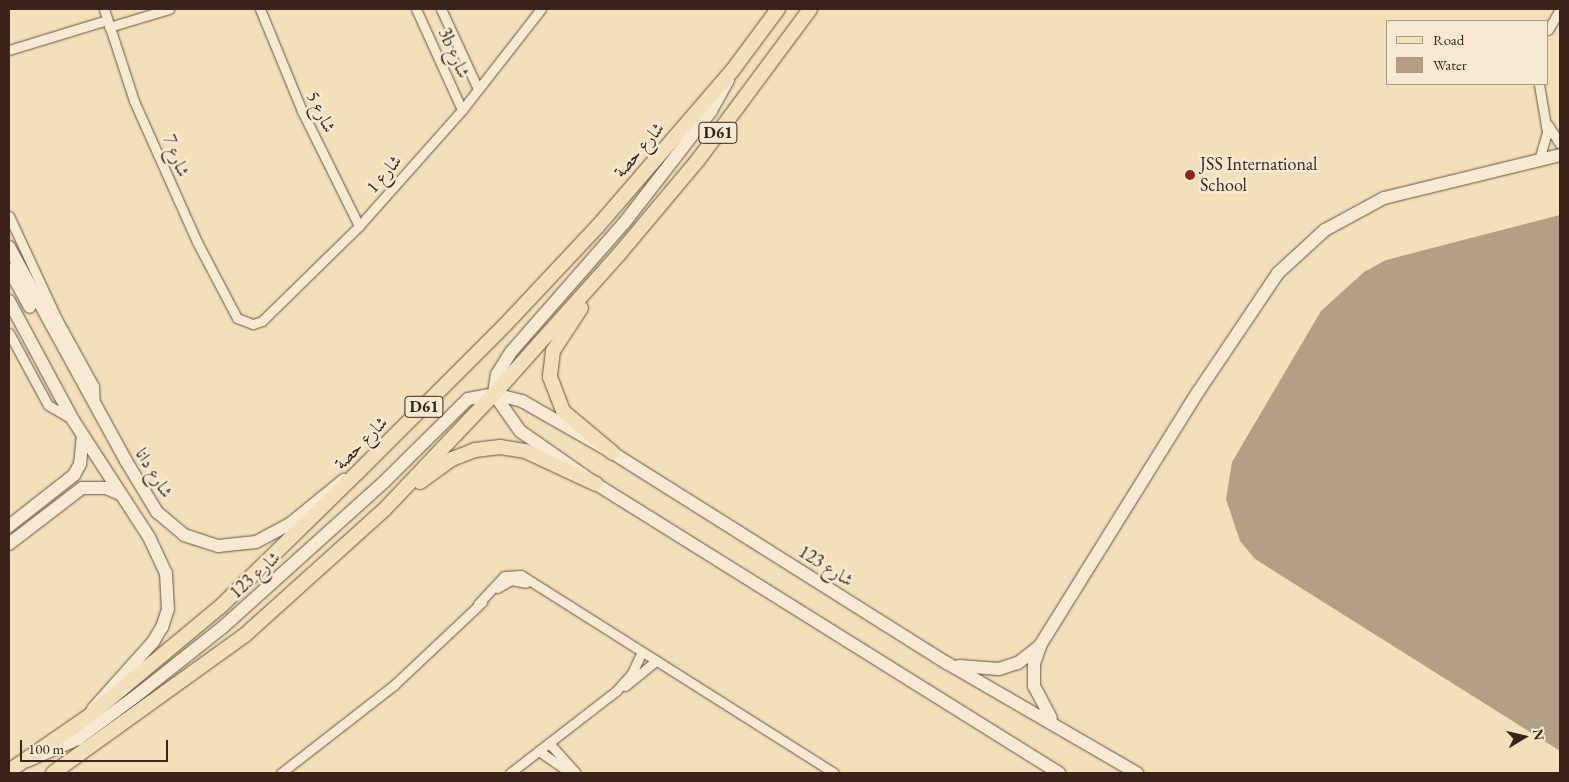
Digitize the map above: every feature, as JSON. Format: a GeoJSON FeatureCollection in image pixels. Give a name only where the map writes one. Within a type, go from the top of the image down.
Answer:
{"type":"FeatureCollection","features":[{"type":"Feature","properties":{"kind":"main road","name":"شارع حصة"},"geometry":{"type":"LineString","coordinates":[[9,771],[88,716],[220,608],[357,473],[505,325],[732,71],[778,9]]}},
{"type":"Feature","properties":{"kind":"main road","name":"D61"},"geometry":{"type":"LineString","coordinates":[[53,773],[245,634],[384,510],[494,394],[620,252],[698,160],[810,9]]}},
{"type":"Feature","properties":{"kind":"main road"},"geometry":{"type":"LineString","coordinates":[[732,71],[711,111],[630,215],[511,352],[497,374],[494,394],[520,431],[596,484],[1059,773]]}},
{"type":"Feature","properties":{"kind":"main road"},"geometry":{"type":"LineString","coordinates":[[1064,728],[1048,715],[1037,696],[1034,664],[1041,644],[1198,392],[1264,293],[1292,257],[1342,218],[1384,198],[1560,155]]}},
{"type":"Feature","properties":{"kind":"main road","name":"شارع دانا"},"geometry":{"type":"LineString","coordinates":[[9,247],[95,410],[157,512],[169,524],[200,542],[237,546],[274,535],[357,473]]}},
{"type":"Feature","properties":{"kind":"main road"},"geometry":{"type":"LineString","coordinates":[[613,453],[563,410],[554,392],[550,363],[563,333],[620,252]]}},
{"type":"Feature","properties":{"kind":"main road"},"geometry":{"type":"LineString","coordinates":[[9,269],[40,325],[56,339]]}},
{"type":"Feature","properties":{"kind":"main road"},"geometry":{"type":"LineString","coordinates":[[9,301],[73,420],[159,556],[169,591],[168,609],[153,642],[88,716]]}},
{"type":"Feature","properties":{"kind":"main road","name":"شارع 123"},"geometry":{"type":"LineString","coordinates":[[22,763],[78,739],[136,696],[223,627],[384,482],[468,399],[494,394],[522,401],[613,453],[947,663],[1064,728],[1137,773]]}},
{"type":"Feature","properties":{"kind":"main road"},"geometry":{"type":"LineString","coordinates":[[10,525],[74,475],[80,464],[83,436]]}},
{"type":"Feature","properties":{"kind":"main road"},"geometry":{"type":"LineString","coordinates":[[384,510],[452,459],[475,450],[500,447],[525,451],[596,484]]}},
{"type":"Feature","properties":{"kind":"main road"},"geometry":{"type":"LineString","coordinates":[[13,540],[82,488],[106,488],[120,494]]}},
{"type":"Feature","properties":{"kind":"main road"},"geometry":{"type":"LineString","coordinates":[[10,525],[18,527],[13,540]]}},
{"type":"Feature","properties":{"kind":"main road"},"geometry":{"type":"LineString","coordinates":[[947,663],[999,669],[1026,658],[1041,644]]}},
{"type":"Feature","properties":{"kind":"street","name":"شارع 7"},"geometry":{"type":"LineString","coordinates":[[104,9],[134,100],[173,191],[233,310]]}},
{"type":"Feature","properties":{"kind":"street"},"geometry":{"type":"LineString","coordinates":[[9,50],[169,9]]}},
{"type":"Feature","properties":{"kind":"street","name":"شارع 5"},"geometry":{"type":"LineString","coordinates":[[260,9],[302,111],[360,226]]}},
{"type":"Feature","properties":{"kind":"street","name":"3b شارع"},"geometry":{"type":"LineString","coordinates":[[416,9],[462,110]]}},
{"type":"Feature","properties":{"kind":"street","name":"3b شارع"},"geometry":{"type":"LineString","coordinates":[[441,9],[478,89]]}},
{"type":"Feature","properties":{"kind":"street","name":"شارع 1"},"geometry":{"type":"LineString","coordinates":[[233,310],[245,323],[262,321],[360,226],[462,110],[541,9]]}},
{"type":"Feature","properties":{"kind":"street"},"geometry":{"type":"LineString","coordinates":[[1549,28],[1560,9]]}},
{"type":"Feature","properties":{"kind":"street"},"geometry":{"type":"LineString","coordinates":[[1539,160],[1546,142],[1547,122],[1540,85]]}},
{"type":"Feature","properties":{"kind":"street"},"geometry":{"type":"LineString","coordinates":[[1547,122],[1560,144]]}},
{"type":"Feature","properties":{"kind":"street"},"geometry":{"type":"LineString","coordinates":[[9,216],[57,319],[94,386],[95,410]]}},
{"type":"Feature","properties":{"kind":"street"},"geometry":{"type":"LineString","coordinates":[[9,333],[48,405],[73,420]]}},
{"type":"Feature","properties":{"kind":"street"},"geometry":{"type":"LineString","coordinates":[[281,773],[394,685],[478,604],[500,579],[513,573],[834,773]]}},
{"type":"Feature","properties":{"kind":"street"},"geometry":{"type":"LineString","coordinates":[[616,691],[642,652]]}},
{"type":"Feature","properties":{"kind":"street"},"geometry":{"type":"LineString","coordinates":[[510,773],[656,661]]}},
{"type":"Feature","properties":{"kind":"street"},"geometry":{"type":"LineString","coordinates":[[549,743],[576,773]]}},
{"type":"Feature","properties":{"kind":"street"},"geometry":{"type":"LineString","coordinates":[[539,751],[571,773]]}},
{"type":"Feature","properties":{"kind":"water"},"geometry":{"type":"Polygon","coordinates":[[[1560,215],[1560,751],[1255,559],[1240,541],[1226,499],[1232,462],[1321,311],[1364,272],[1386,260],[1560,215]]]}},
{"type":"Feature","properties":{"kind":"place","name":"JSS International School"},"geometry":{"type":"Point","coordinates":[1190,175]}}]}
